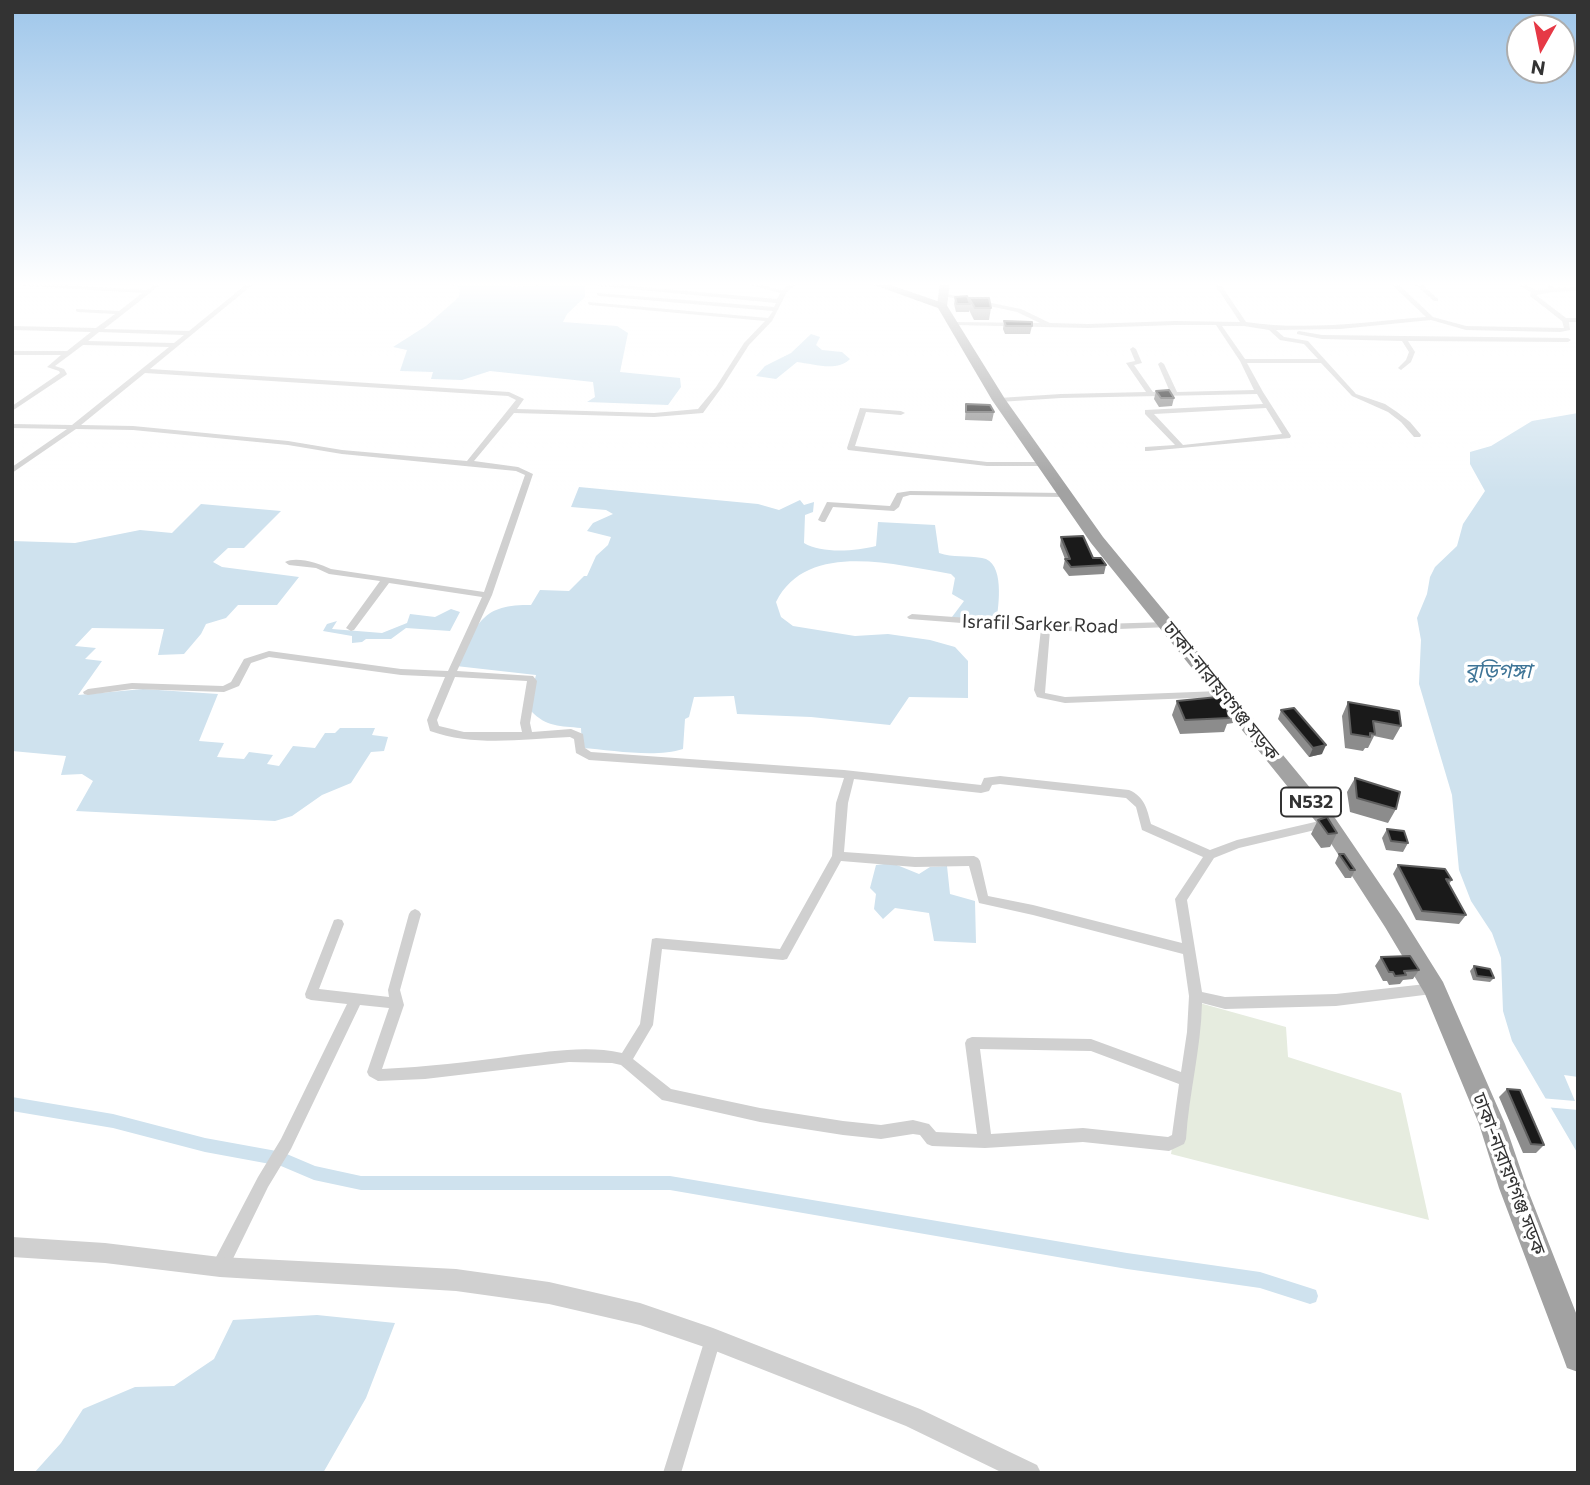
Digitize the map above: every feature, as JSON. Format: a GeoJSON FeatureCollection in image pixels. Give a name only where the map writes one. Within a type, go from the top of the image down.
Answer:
{"type":"FeatureCollection","features":[{"type":"Feature","properties":{"kind":"highway","name":"ঢাকা-নারায়ণগঞ্জ সড়ক"},"geometry":{"type":"LineString","coordinates":[[971,351],[999,400],[1097,540],[1328,823],[1435,989],[1492,1124],[1513,1188],[1578,1357]]}},
{"type":"Feature","properties":{"kind":"street"},"geometry":{"type":"LineString","coordinates":[[12,471],[73,428],[168,351]]}},
{"type":"Feature","properties":{"kind":"street"},"geometry":{"type":"LineString","coordinates":[[512,411],[654,415],[700,411],[709,402],[742,351]]}},
{"type":"Feature","properties":{"kind":"street"},"geometry":{"type":"LineString","coordinates":[[1134,351],[1139,363],[1129,363],[1151,394]]}},
{"type":"Feature","properties":{"kind":"street"},"geometry":{"type":"LineString","coordinates":[[1148,449],[1287,436],[1236,351]]}},
{"type":"Feature","properties":{"kind":"street"},"geometry":{"type":"LineString","coordinates":[[1314,351],[1354,395],[1363,401],[1385,407],[1412,427],[1417,435]]}},
{"type":"Feature","properties":{"kind":"street"},"geometry":{"type":"LineString","coordinates":[[1401,368],[1409,361],[1412,351]]}},
{"type":"Feature","properties":{"kind":"street"},"geometry":{"type":"LineString","coordinates":[[12,353],[69,353]]}},
{"type":"Feature","properties":{"kind":"street"},"geometry":{"type":"LineString","coordinates":[[12,409],[64,374],[62,370],[50,367],[69,353]]}},
{"type":"Feature","properties":{"kind":"street"},"geometry":{"type":"LineString","coordinates":[[1243,361],[1323,361]]}},
{"type":"Feature","properties":{"kind":"street"},"geometry":{"type":"LineString","coordinates":[[1161,364],[1174,393]]}},
{"type":"Feature","properties":{"kind":"street"},"geometry":{"type":"LineString","coordinates":[[145,371],[509,394],[520,399],[469,463]]}},
{"type":"Feature","properties":{"kind":"street"},"geometry":{"type":"LineString","coordinates":[[999,400],[1259,392]]}},
{"type":"Feature","properties":{"kind":"street"},"geometry":{"type":"LineString","coordinates":[[1136,395],[1181,447]]}},
{"type":"Feature","properties":{"kind":"street"},"geometry":{"type":"LineString","coordinates":[[1149,412],[1267,406]]}},
{"type":"Feature","properties":{"kind":"street"},"geometry":{"type":"LineString","coordinates":[[901,413],[863,410],[851,448],[988,464],[1043,464]]}},
{"type":"Feature","properties":{"kind":"street"},"geometry":{"type":"LineString","coordinates":[[12,426],[133,428],[288,443],[342,452],[469,463],[518,469],[529,474],[487,595],[432,720],[434,728],[478,737],[570,733],[579,737],[580,750],[589,756],[697,765],[753,766],[981,789],[985,788],[988,782],[1000,780],[1129,794],[1141,805],[1146,827],[1210,855]]}},
{"type":"Feature","properties":{"kind":"street"},"geometry":{"type":"LineString","coordinates":[[822,520],[830,504],[891,509],[895,507],[900,495],[1065,495]]}},
{"type":"Feature","properties":{"kind":"street"},"geometry":{"type":"LineString","coordinates":[[289,562],[487,595]]}},
{"type":"Feature","properties":{"kind":"street"},"geometry":{"type":"LineString","coordinates":[[351,628],[386,580]]}},
{"type":"Feature","properties":{"kind":"street","name":"Israfil Sarker Road"},"geometry":{"type":"LineString","coordinates":[[912,617],[1046,627],[1167,625]]}},
{"type":"Feature","properties":{"kind":"street"},"geometry":{"type":"LineString","coordinates":[[1046,627],[1039,690],[1041,695],[1046,697],[1065,700],[1220,694]]}},
{"type":"Feature","properties":{"kind":"street"},"geometry":{"type":"LineString","coordinates":[[88,692],[132,686],[225,689],[235,684],[247,661],[269,654],[401,672],[530,677],[532,681],[525,723],[527,734]]}},
{"type":"Feature","properties":{"kind":"street"},"geometry":{"type":"LineString","coordinates":[[625,1060],[646,1025],[656,943],[783,956],[838,856],[842,803],[850,775]]}},
{"type":"Feature","properties":{"kind":"street"},"geometry":{"type":"LineString","coordinates":[[415,914],[394,990],[397,1005],[374,1072],[378,1075],[425,1073],[569,1056],[625,1060],[667,1095],[760,1115],[843,1128],[881,1132],[913,1127],[924,1129],[932,1139],[985,1141],[1083,1135],[1169,1144],[1179,1139],[1181,1104],[1196,1030],[1196,996],[1181,899],[1210,855],[1237,844],[1328,823]]}},
{"type":"Feature","properties":{"kind":"street"},"geometry":{"type":"LineString","coordinates":[[838,856],[915,862],[974,862],[983,900],[1033,910],[1187,950]]}},
{"type":"Feature","properties":{"kind":"street"},"geometry":{"type":"LineString","coordinates":[[338,924],[311,994],[396,1003]]}},
{"type":"Feature","properties":{"kind":"street"},"geometry":{"type":"LineString","coordinates":[[1196,996],[1225,1003],[1336,1000],[1435,989]]}},
{"type":"Feature","properties":{"kind":"street"},"geometry":{"type":"LineString","coordinates":[[220,1267],[263,1182],[286,1144],[356,999]]}},
{"type":"Feature","properties":{"kind":"street"},"geometry":{"type":"LineString","coordinates":[[985,1141],[972,1043],[1091,1045],[1186,1080]]}},
{"type":"Feature","properties":{"kind":"street"},"geometry":{"type":"LineString","coordinates":[[12,1247],[105,1253],[220,1267],[456,1280],[549,1293],[640,1314],[713,1339],[912,1417],[1029,1473]]}},
{"type":"Feature","properties":{"kind":"street"},"geometry":{"type":"LineString","coordinates":[[673,1473],[713,1339]]}},
{"type":"Feature","properties":{"kind":"shaded area"},"geometry":{"type":"Polygon","coordinates":[[[1196,1002],[1286,1027],[1288,1057],[1401,1093],[1429,1220],[1171,1154],[1196,1002]]]}},
{"type":"Feature","properties":{"kind":"water"},"geometry":{"type":"Polygon","coordinates":[[[407,351],[624,351],[620,372],[680,378],[681,387],[668,405],[587,402],[595,397],[593,382],[490,371],[462,380],[431,379],[433,372],[400,371],[407,351]]]}},
{"type":"Feature","properties":{"kind":"water"},"geometry":{"type":"Polygon","coordinates":[[[842,352],[850,359],[832,366],[797,362],[776,379],[756,376],[765,366],[791,353],[842,352]]]}},
{"type":"Feature","properties":{"kind":"water","name":"বুড়িগঙ্গা"},"geometry":{"type":"Polygon","coordinates":[[[1578,413],[1578,1154],[1512,1041],[1503,1011],[1501,958],[1492,933],[1471,901],[1459,870],[1452,795],[1419,684],[1421,640],[1417,618],[1435,567],[1457,546],[1463,524],[1485,491],[1470,464],[1470,452],[1491,446],[1532,421],[1578,413]]]}},
{"type":"Feature","properties":{"kind":"water"},"geometry":{"type":"Polygon","coordinates":[[[579,487],[758,504],[779,510],[800,500],[804,505],[814,502],[813,512],[805,515],[804,543],[829,550],[876,546],[878,522],[935,525],[939,553],[982,558],[994,567],[999,585],[996,622],[952,617],[964,601],[952,594],[955,578],[951,574],[879,563],[854,561],[809,570],[790,583],[776,602],[781,617],[793,626],[855,636],[888,634],[930,640],[955,647],[968,661],[968,698],[909,697],[890,725],[811,717],[737,714],[734,696],[694,697],[689,717],[685,719],[683,749],[646,753],[582,748],[581,728],[548,723],[531,711],[531,694],[536,675],[456,666],[476,628],[490,613],[500,608],[531,605],[540,590],[569,591],[587,576],[596,556],[608,545],[611,537],[587,531],[593,523],[613,514],[606,510],[571,507],[579,487]]]}},
{"type":"Feature","properties":{"kind":"water"},"geometry":{"type":"Polygon","coordinates":[[[201,504],[281,511],[244,548],[228,548],[213,562],[222,567],[299,577],[277,605],[238,605],[226,618],[206,624],[184,654],[158,655],[164,629],[92,628],[75,646],[96,648],[85,659],[102,661],[78,695],[143,689],[218,694],[199,741],[224,743],[217,757],[244,759],[249,752],[273,755],[267,764],[279,766],[293,746],[315,748],[325,733],[335,733],[340,728],[375,728],[372,735],[388,737],[384,751],[371,752],[351,783],[322,795],[292,816],[275,821],[76,811],[93,781],[82,774],[61,775],[66,756],[12,751],[12,541],[75,543],[140,530],[172,533],[201,504]]]}},
{"type":"Feature","properties":{"kind":"water"},"geometry":{"type":"Polygon","coordinates":[[[451,609],[460,612],[450,631],[406,628],[391,639],[366,639],[352,643],[352,636],[323,631],[327,624],[337,621],[332,629],[382,633],[407,623],[410,614],[435,617],[451,609]]]}},
{"type":"Feature","properties":{"kind":"water"},"geometry":{"type":"Polygon","coordinates":[[[892,863],[919,874],[930,867],[947,866],[950,894],[975,901],[976,943],[934,941],[929,913],[895,908],[883,919],[874,909],[876,894],[870,888],[876,865],[892,863]]]}},
{"type":"Feature","properties":{"kind":"water"},"geometry":{"type":"Polygon","coordinates":[[[317,1315],[395,1323],[366,1398],[323,1473],[34,1473],[61,1443],[83,1409],[135,1387],[174,1386],[214,1359],[233,1320],[317,1315]]]}},
{"type":"Feature","properties":{"kind":"pier"},"geometry":{"type":"Polygon","coordinates":[[[1564,1075],[1578,1077],[1578,1110],[1545,1107],[1540,1098],[1575,1101],[1564,1075]]]}},
{"type":"Feature","properties":{"kind":"building"},"geometry":{"type":"Polygon","coordinates":[[[1169,390],[1174,398],[1161,398],[1156,391],[1169,390]]]}},
{"type":"Feature","properties":{"kind":"building"},"geometry":{"type":"Polygon","coordinates":[[[966,404],[990,405],[994,412],[966,412],[966,404]]]}},
{"type":"Feature","properties":{"kind":"building"},"geometry":{"type":"Polygon","coordinates":[[[1083,536],[1093,558],[1101,558],[1106,565],[1071,567],[1065,559],[1070,559],[1061,537],[1083,536]]]}},
{"type":"Feature","properties":{"kind":"building"},"geometry":{"type":"Polygon","coordinates":[[[1228,696],[1238,709],[1227,710],[1229,718],[1185,720],[1177,701],[1228,696]]]}},
{"type":"Feature","properties":{"kind":"building"},"geometry":{"type":"Polygon","coordinates":[[[1348,702],[1399,711],[1401,726],[1373,721],[1375,734],[1370,733],[1370,737],[1351,734],[1348,702]]]}},
{"type":"Feature","properties":{"kind":"building"},"geometry":{"type":"Polygon","coordinates":[[[1294,708],[1326,745],[1313,748],[1281,710],[1294,708]]]}},
{"type":"Feature","properties":{"kind":"building"},"geometry":{"type":"Polygon","coordinates":[[[1355,778],[1400,792],[1396,809],[1357,798],[1355,778]]]}},
{"type":"Feature","properties":{"kind":"building"},"geometry":{"type":"Polygon","coordinates":[[[1327,817],[1337,833],[1328,834],[1318,820],[1327,817]]]}},
{"type":"Feature","properties":{"kind":"building"},"geometry":{"type":"Polygon","coordinates":[[[1387,829],[1404,831],[1408,843],[1391,841],[1387,829]]]}},
{"type":"Feature","properties":{"kind":"building"},"geometry":{"type":"Polygon","coordinates":[[[1339,854],[1344,854],[1355,870],[1350,870],[1339,854]]]}},
{"type":"Feature","properties":{"kind":"building"},"geometry":{"type":"Polygon","coordinates":[[[1398,865],[1445,869],[1452,880],[1446,879],[1466,915],[1422,911],[1398,865]]]}},
{"type":"Feature","properties":{"kind":"building"},"geometry":{"type":"Polygon","coordinates":[[[1410,956],[1419,970],[1404,971],[1406,975],[1395,976],[1393,972],[1389,972],[1381,957],[1410,956]]]}},
{"type":"Feature","properties":{"kind":"building"},"geometry":{"type":"Polygon","coordinates":[[[1474,966],[1490,969],[1494,978],[1477,976],[1474,966]]]}},
{"type":"Feature","properties":{"kind":"building"},"geometry":{"type":"Polygon","coordinates":[[[1507,1089],[1520,1090],[1544,1145],[1531,1144],[1507,1089]]]}},
{"type":"Feature","properties":{"kind":"waterway"},"geometry":{"type":"LineString","coordinates":[[12,1104],[113,1121],[205,1145],[282,1159],[314,1173],[361,1183],[670,1183],[1127,1261],[1260,1280],[1310,1296]]}}]}
